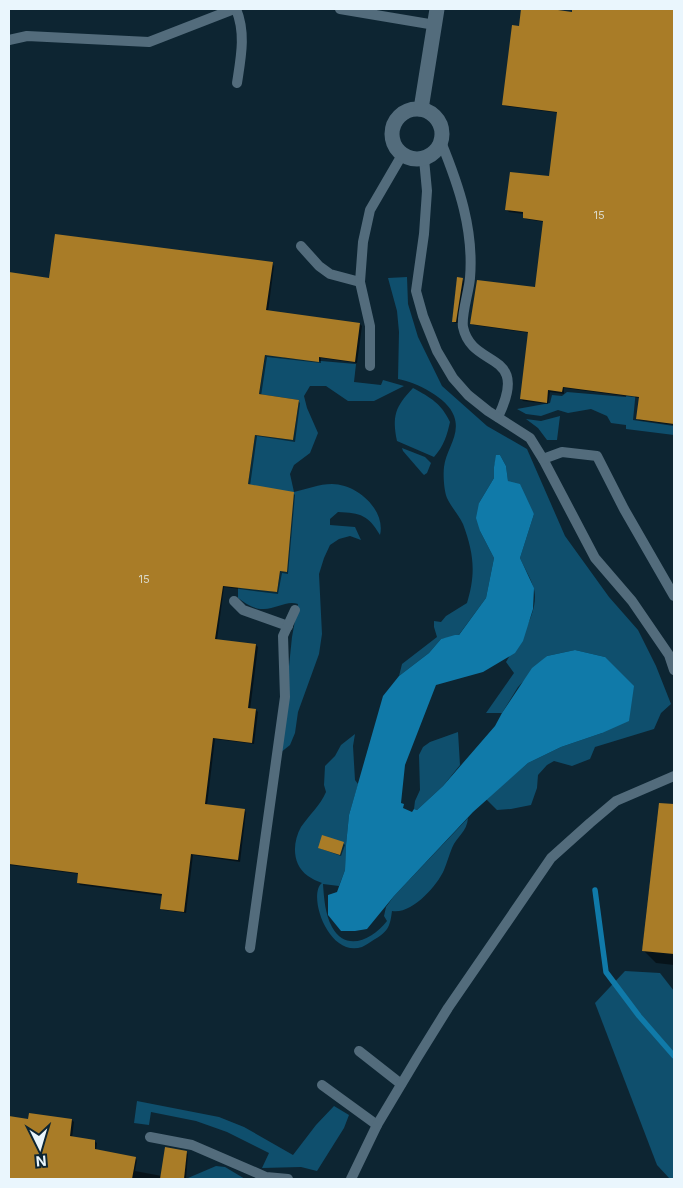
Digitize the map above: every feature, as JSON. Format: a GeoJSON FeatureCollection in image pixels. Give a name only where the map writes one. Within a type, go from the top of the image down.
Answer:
{"type":"FeatureCollection","features":[{"type":"Feature","properties":{"kind":"street"},"geometry":{"type":"LineString","coordinates":[[421,109],[437,9]]}},
{"type":"Feature","properties":{"kind":"street"},"geometry":{"type":"LineString","coordinates":[[412,109],[421,109],[429,112],[436,118],[442,133],[441,142],[438,149],[431,156],[424,159],[408,159],[395,148],[391,139],[392,129],[395,120],[402,113],[412,109]]}},
{"type":"Feature","properties":{"kind":"lane"},"geometry":{"type":"LineString","coordinates":[[9,40],[26,36],[149,42],[235,9],[240,19],[243,37],[237,83]]}},
{"type":"Feature","properties":{"kind":"lane"},"geometry":{"type":"LineString","coordinates":[[340,9],[434,25]]}},
{"type":"Feature","properties":{"kind":"lane"},"geometry":{"type":"LineString","coordinates":[[441,142],[454,173],[470,232],[470,278],[463,326],[467,338],[472,345],[504,370],[508,380],[508,391],[498,417]]}},
{"type":"Feature","properties":{"kind":"lane"},"geometry":{"type":"LineString","coordinates":[[370,366],[370,326],[360,282],[363,242],[370,210],[402,155]]}},
{"type":"Feature","properties":{"kind":"lane"},"geometry":{"type":"LineString","coordinates":[[424,159],[427,191],[424,234],[416,291],[423,316],[437,351],[453,378],[468,395],[530,438],[543,458],[595,558],[632,601],[669,655],[674,670]]}},
{"type":"Feature","properties":{"kind":"lane"},"geometry":{"type":"LineString","coordinates":[[301,246],[319,266],[330,274],[360,282]]}},
{"type":"Feature","properties":{"kind":"lane"},"geometry":{"type":"LineString","coordinates":[[543,458],[562,452],[597,456],[624,509],[674,596]]}},
{"type":"Feature","properties":{"kind":"lane"},"geometry":{"type":"LineString","coordinates":[[234,601],[243,610],[288,626]]}},
{"type":"Feature","properties":{"kind":"lane"},"geometry":{"type":"LineString","coordinates":[[250,948],[285,697],[283,636],[295,610]]}},
{"type":"Feature","properties":{"kind":"lane"},"geometry":{"type":"LineString","coordinates":[[351,1179],[377,1125],[448,1008],[551,858],[616,801],[674,776]]}},
{"type":"Feature","properties":{"kind":"lane"},"geometry":{"type":"LineString","coordinates":[[359,1052],[381,1066],[402,1084]]}},
{"type":"Feature","properties":{"kind":"lane"},"geometry":{"type":"LineString","coordinates":[[322,1085],[377,1125]]}},
{"type":"Feature","properties":{"kind":"lane"},"geometry":{"type":"LineString","coordinates":[[150,1137],[192,1145],[266,1177],[288,1179]]}},
{"type":"Feature","properties":{"kind":"shaded area"},"geometry":{"type":"Polygon","coordinates":[[[407,277],[408,304],[418,337],[442,386],[487,426],[527,449],[565,536],[609,597],[638,630],[656,666],[671,704],[661,713],[654,729],[595,747],[590,759],[572,766],[554,761],[547,765],[538,775],[537,788],[531,805],[497,810],[486,799],[528,763],[561,747],[602,733],[605,657],[575,650],[547,656],[518,687],[502,713],[486,713],[514,673],[506,662],[527,626],[534,605],[535,595],[532,583],[520,558],[534,514],[508,481],[506,466],[500,455],[497,455],[494,478],[479,503],[480,531],[494,558],[486,598],[458,636],[441,639],[429,653],[399,676],[402,664],[437,637],[434,621],[441,622],[446,616],[467,603],[473,573],[467,535],[463,524],[447,498],[444,487],[445,460],[456,429],[454,416],[451,409],[431,392],[398,379],[399,332],[397,311],[388,278],[407,277]]]}},
{"type":"Feature","properties":{"kind":"shaded area"},"geometry":{"type":"Polygon","coordinates":[[[266,351],[286,358],[356,364],[354,382],[381,385],[383,380],[404,386],[374,401],[348,401],[326,386],[310,386],[304,396],[318,433],[310,453],[294,465],[290,474],[294,492],[327,484],[351,488],[368,500],[379,516],[381,526],[380,535],[368,519],[353,513],[338,512],[330,519],[330,525],[355,527],[361,540],[350,536],[339,539],[330,545],[324,558],[319,574],[322,634],[319,654],[298,712],[295,733],[290,745],[280,753],[292,637],[298,604],[290,603],[261,609],[250,606],[238,598],[238,587],[277,592],[280,571],[287,572],[246,497],[255,435],[293,440],[299,400],[259,394],[266,351]]]}},
{"type":"Feature","properties":{"kind":"shaded area"},"geometry":{"type":"Polygon","coordinates":[[[629,378],[637,380],[633,420],[674,426],[674,435],[626,429],[626,425],[611,423],[607,416],[591,409],[568,413],[558,410],[541,416],[526,414],[517,409],[550,403],[552,395],[562,396],[567,392],[626,397],[629,378]]]}},
{"type":"Feature","properties":{"kind":"shaded area"},"geometry":{"type":"Polygon","coordinates":[[[413,388],[435,402],[443,410],[450,422],[445,440],[434,457],[397,441],[396,412],[413,388]]]}},
{"type":"Feature","properties":{"kind":"shaded area"},"geometry":{"type":"Polygon","coordinates":[[[560,416],[557,440],[547,440],[538,428],[526,419],[541,421],[560,416]]]}},
{"type":"Feature","properties":{"kind":"shaded area"},"geometry":{"type":"Polygon","coordinates":[[[402,448],[425,457],[431,463],[427,473],[424,475],[402,448]]]}},
{"type":"Feature","properties":{"kind":"shaded area"},"geometry":{"type":"Polygon","coordinates":[[[496,455],[500,455],[506,466],[508,481],[520,484],[534,514],[520,558],[534,588],[533,609],[523,641],[515,653],[483,672],[436,685],[405,765],[401,803],[404,804],[403,808],[412,812],[414,809],[417,810],[443,786],[495,726],[532,668],[547,656],[575,650],[605,657],[634,686],[629,721],[602,733],[561,747],[528,763],[473,812],[394,896],[367,929],[341,931],[328,915],[328,895],[337,892],[345,870],[349,815],[383,696],[399,676],[429,653],[441,639],[459,635],[486,598],[494,558],[480,531],[476,518],[479,503],[494,478],[496,455]]]}},
{"type":"Feature","properties":{"kind":"shaded area"},"geometry":{"type":"Polygon","coordinates":[[[458,732],[460,765],[443,786],[417,810],[414,809],[420,790],[419,755],[423,747],[430,742],[458,732]]]}},
{"type":"Feature","properties":{"kind":"shaded area"},"geometry":{"type":"Polygon","coordinates":[[[355,734],[353,746],[355,780],[358,784],[349,815],[345,870],[339,886],[323,884],[328,917],[338,935],[345,940],[359,940],[367,938],[381,927],[387,921],[384,916],[386,907],[394,896],[468,818],[466,827],[454,844],[441,877],[436,884],[423,898],[407,909],[392,911],[387,929],[377,938],[362,947],[350,948],[339,943],[330,934],[324,923],[317,899],[318,889],[322,883],[311,878],[299,866],[296,860],[295,847],[301,827],[318,806],[326,792],[324,785],[325,766],[335,756],[341,745],[355,734]]]}},
{"type":"Feature","properties":{"kind":"shaded area"},"geometry":{"type":"Polygon","coordinates":[[[625,971],[660,973],[674,991],[674,1179],[670,1179],[657,1165],[595,1003],[625,971]]]}},
{"type":"Feature","properties":{"kind":"shaded area"},"geometry":{"type":"Polygon","coordinates":[[[137,1101],[219,1117],[244,1127],[293,1155],[316,1125],[334,1106],[349,1115],[344,1128],[317,1171],[301,1167],[262,1168],[269,1153],[227,1132],[196,1121],[151,1112],[149,1125],[134,1123],[137,1101]]]}},
{"type":"Feature","properties":{"kind":"shaded area"},"geometry":{"type":"Polygon","coordinates":[[[216,1166],[225,1167],[245,1179],[188,1178],[216,1166]]]}},
{"type":"Feature","properties":{"kind":"building"},"geometry":{"type":"Polygon","coordinates":[[[521,9],[551,9],[572,12],[572,9],[674,9],[674,424],[636,419],[639,397],[563,387],[562,392],[548,390],[547,403],[520,399],[528,332],[470,324],[477,280],[535,287],[543,221],[523,218],[523,212],[505,210],[510,172],[549,176],[557,112],[502,105],[512,25],[519,26],[521,9]]]}},
{"type":"Feature","properties":{"kind":"building"},"geometry":{"type":"Polygon","coordinates":[[[55,234],[273,262],[266,310],[360,323],[355,362],[319,357],[319,362],[265,355],[259,394],[299,400],[293,440],[255,435],[248,484],[294,492],[287,572],[280,571],[277,592],[223,586],[215,639],[256,644],[248,708],[256,709],[252,743],[213,738],[205,804],[245,809],[238,860],[191,854],[184,912],[160,909],[162,894],[77,883],[78,873],[9,864],[9,272],[49,278],[55,234]]]}},
{"type":"Feature","properties":{"kind":"building"},"geometry":{"type":"Polygon","coordinates":[[[457,277],[463,278],[456,322],[452,322],[457,277]]]}},
{"type":"Feature","properties":{"kind":"building"},"geometry":{"type":"Polygon","coordinates":[[[659,803],[674,804],[674,954],[642,951],[659,803]]]}},
{"type":"Feature","properties":{"kind":"building"},"geometry":{"type":"Polygon","coordinates":[[[322,835],[344,842],[340,855],[318,848],[322,835]]]}},
{"type":"Feature","properties":{"kind":"building"},"geometry":{"type":"Polygon","coordinates":[[[29,1113],[72,1119],[70,1136],[95,1140],[95,1149],[136,1157],[132,1179],[9,1179],[9,1116],[28,1119],[29,1113]]]}},
{"type":"Feature","properties":{"kind":"building"},"geometry":{"type":"Polygon","coordinates":[[[165,1147],[187,1151],[184,1179],[160,1179],[165,1147]]]}},
{"type":"Feature","properties":{"kind":"waterway"},"geometry":{"type":"LineString","coordinates":[[595,890],[606,972],[639,1016],[674,1056]]}}]}
